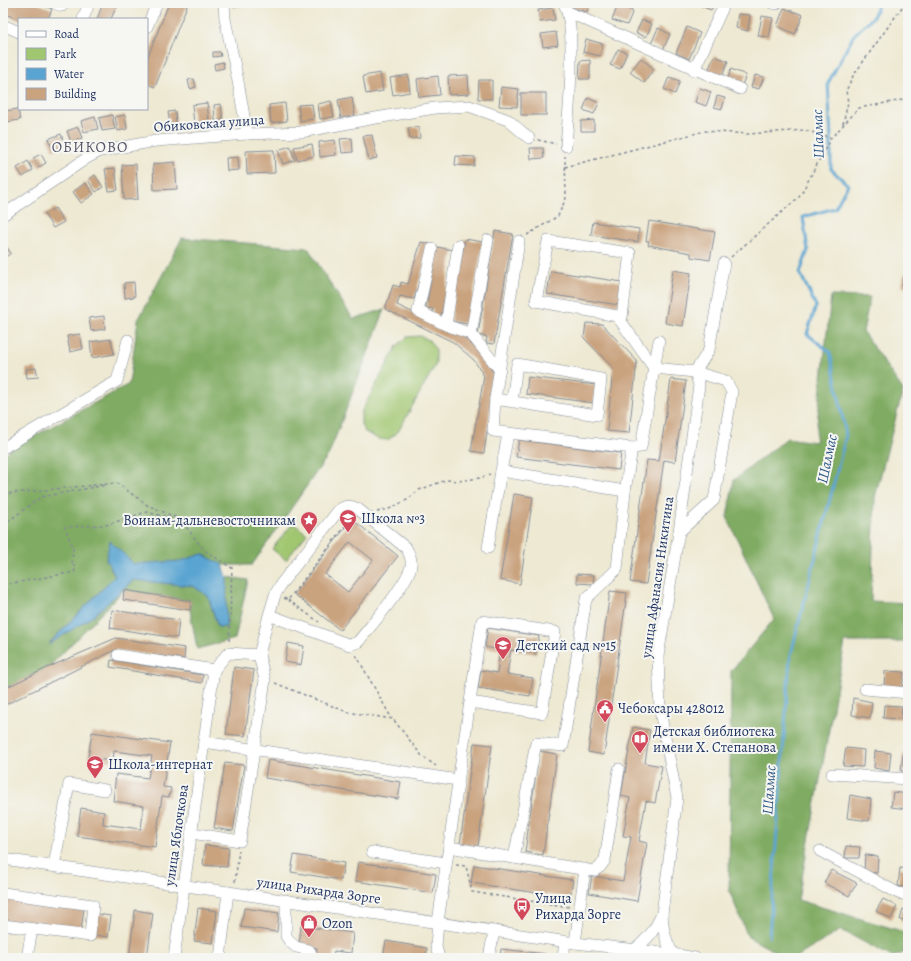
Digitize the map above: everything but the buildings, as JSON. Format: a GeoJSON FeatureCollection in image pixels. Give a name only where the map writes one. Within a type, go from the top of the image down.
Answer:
{"type":"FeatureCollection","features":[{"type":"Feature","properties":{"kind":"street"},"geometry":{"type":"LineString","coordinates":[[83,18],[89,3]]}},
{"type":"Feature","properties":{"kind":"street"},"geometry":{"type":"LineString","coordinates":[[148,25],[157,3]]}},
{"type":"Feature","properties":{"kind":"street"},"geometry":{"type":"LineString","coordinates":[[224,3],[225,19],[247,134]]}},
{"type":"Feature","properties":{"kind":"street"},"geometry":{"type":"LineString","coordinates":[[694,70],[725,3]]}},
{"type":"Feature","properties":{"kind":"street"},"geometry":{"type":"LineString","coordinates":[[566,8],[694,70],[740,89]]}},
{"type":"Feature","properties":{"kind":"street"},"geometry":{"type":"LineString","coordinates":[[566,8],[571,29],[570,98],[566,146]]}},
{"type":"Feature","properties":{"kind":"street"},"geometry":{"type":"LineString","coordinates":[[3,25],[18,32]]}},
{"type":"Feature","properties":{"kind":"street","name":"Обиковская улица"},"geometry":{"type":"LineString","coordinates":[[3,215],[87,158],[100,151],[156,141],[247,134],[301,132],[435,108],[469,106],[508,120],[529,138]]}},
{"type":"Feature","properties":{"kind":"street"},"geometry":{"type":"LineString","coordinates":[[471,334],[488,240]]}},
{"type":"Feature","properties":{"kind":"street"},"geometry":{"type":"LineString","coordinates":[[519,240],[496,399],[494,431],[508,434],[632,448],[641,447],[659,341]]}},
{"type":"Feature","properties":{"kind":"street"},"geometry":{"type":"LineString","coordinates":[[617,316],[622,317],[630,253],[548,241],[536,302],[617,316],[654,368],[695,372],[726,381],[732,392],[714,500],[679,532]]}},
{"type":"Feature","properties":{"kind":"street"},"geometry":{"type":"LineString","coordinates":[[446,325],[458,244]]}},
{"type":"Feature","properties":{"kind":"street"},"geometry":{"type":"LineString","coordinates":[[432,249],[418,311],[446,325],[471,334],[500,370]]}},
{"type":"Feature","properties":{"kind":"street"},"geometry":{"type":"LineString","coordinates":[[695,372],[708,350],[724,263]]}},
{"type":"Feature","properties":{"kind":"street"},"geometry":{"type":"LineString","coordinates":[[3,448],[117,381],[128,340]]}},
{"type":"Feature","properties":{"kind":"street"},"geometry":{"type":"LineString","coordinates":[[496,399],[512,402],[597,415],[601,379],[517,364],[512,402]]}},
{"type":"Feature","properties":{"kind":"street","name":"улица Афанасия Никитина"},"geometry":{"type":"LineString","coordinates":[[673,954],[663,931],[662,914],[677,798],[660,711],[658,656],[679,532],[699,385],[695,372]]}},
{"type":"Feature","properties":{"kind":"street"},"geometry":{"type":"LineString","coordinates":[[488,548],[508,434]]}},
{"type":"Feature","properties":{"kind":"street"},"geometry":{"type":"LineString","coordinates":[[514,858],[536,743],[564,746],[586,599],[617,569],[625,491],[632,448]]}},
{"type":"Feature","properties":{"kind":"street"},"geometry":{"type":"LineString","coordinates":[[501,471],[625,491]]}},
{"type":"Feature","properties":{"kind":"street"},"geometry":{"type":"LineString","coordinates":[[192,833],[240,841],[265,680],[259,655],[269,615],[275,595],[281,584],[338,511],[343,506],[350,505],[362,512],[406,548],[411,556],[411,565],[405,581],[358,642],[350,645],[269,615]]}},
{"type":"Feature","properties":{"kind":"street"},"geometry":{"type":"LineString","coordinates":[[439,958],[436,946],[438,922],[458,780],[482,621],[555,632],[542,713],[470,702]]}},
{"type":"Feature","properties":{"kind":"street"},"geometry":{"type":"LineString","coordinates":[[118,655],[214,670],[228,653],[259,655]]}},
{"type":"Feature","properties":{"kind":"street","name":"улица Яблочкова"},"geometry":{"type":"LineString","coordinates":[[174,958],[214,670]]}},
{"type":"Feature","properties":{"kind":"street"},"geometry":{"type":"LineString","coordinates":[[865,689],[908,693]]}},
{"type":"Feature","properties":{"kind":"street"},"geometry":{"type":"LineString","coordinates":[[204,742],[458,780]]}},
{"type":"Feature","properties":{"kind":"street"},"geometry":{"type":"LineString","coordinates":[[449,847],[594,871],[600,867],[605,860],[619,768]]}},
{"type":"Feature","properties":{"kind":"street"},"geometry":{"type":"LineString","coordinates":[[832,774],[908,779]]}},
{"type":"Feature","properties":{"kind":"street"},"geometry":{"type":"LineString","coordinates":[[54,866],[69,784],[105,790]]}},
{"type":"Feature","properties":{"kind":"street"},"geometry":{"type":"LineString","coordinates":[[820,851],[898,893],[908,895]]}},
{"type":"Feature","properties":{"kind":"street"},"geometry":{"type":"LineString","coordinates":[[372,852],[446,863]]}},
{"type":"Feature","properties":{"kind":"street","name":"улица Рихарда Зорге"},"geometry":{"type":"LineString","coordinates":[[3,859],[184,885],[232,889],[286,900],[631,952]]}},
{"type":"Feature","properties":{"kind":"street"},"geometry":{"type":"LineString","coordinates":[[563,958],[570,942],[579,909],[585,870]]}},
{"type":"Feature","properties":{"kind":"street"},"geometry":{"type":"LineString","coordinates":[[220,958],[232,889]]}},
{"type":"Feature","properties":{"kind":"street"},"geometry":{"type":"LineString","coordinates":[[3,893],[93,905],[90,936],[3,924]]}},
{"type":"Feature","properties":{"kind":"street"},"geometry":{"type":"LineString","coordinates":[[286,900],[286,936],[296,947],[309,950],[311,953],[311,958]]}},
{"type":"Feature","properties":{"kind":"street"},"geometry":{"type":"LineString","coordinates":[[631,952],[645,941],[653,931],[662,914]]}},
{"type":"Feature","properties":{"kind":"street"},"geometry":{"type":"LineString","coordinates":[[27,958],[32,929]]}},
{"type":"Feature","properties":{"kind":"street"},"geometry":{"type":"LineString","coordinates":[[489,958],[494,931]]}},
{"type":"Feature","properties":{"kind":"street"},"geometry":{"type":"LineString","coordinates":[[631,952],[673,954],[695,958]]}},
{"type":"Feature","properties":{"kind":"path"},"geometry":{"type":"LineString","coordinates":[[843,126],[848,102],[846,91],[853,76],[905,3]]}},
{"type":"Feature","properties":{"kind":"path"},"geometry":{"type":"LineString","coordinates":[[724,263],[800,196],[831,138],[859,108],[908,99]]}},
{"type":"Feature","properties":{"kind":"path"},"geometry":{"type":"LineString","coordinates":[[519,240],[558,216],[566,198],[565,168],[705,131],[748,134],[805,130],[831,138]]}},
{"type":"Feature","properties":{"kind":"path"},"geometry":{"type":"LineString","coordinates":[[529,138],[566,146]]}},
{"type":"Feature","properties":{"kind":"path"},"geometry":{"type":"LineString","coordinates":[[275,595],[288,600],[362,512],[389,509],[407,500],[419,490],[446,480],[458,482],[480,478],[501,471]]}},
{"type":"Feature","properties":{"kind":"path"},"geometry":{"type":"LineString","coordinates":[[3,494],[117,483],[147,506],[180,520],[204,550],[232,568],[228,653]]}},
{"type":"Feature","properties":{"kind":"path"},"geometry":{"type":"LineString","coordinates":[[3,525],[40,497],[117,483]]}},
{"type":"Feature","properties":{"kind":"path"},"geometry":{"type":"LineString","coordinates":[[3,585],[74,572],[76,567],[72,565],[73,548],[65,526],[106,524],[146,512],[180,520]]}},
{"type":"Feature","properties":{"kind":"path"},"geometry":{"type":"LineString","coordinates":[[350,645],[393,720],[422,756],[440,768]]}},
{"type":"Feature","properties":{"kind":"path"},"geometry":{"type":"LineString","coordinates":[[265,680],[348,712],[393,720]]}},
{"type":"Feature","properties":{"kind":"path"},"geometry":{"type":"LineString","coordinates":[[232,889],[240,841]]}},
{"type":"Feature","properties":{"kind":"path"},"geometry":{"type":"LineString","coordinates":[[446,863],[466,866],[472,892],[579,909]]}},
{"type":"Feature","properties":{"kind":"green space"},"geometry":{"type":"Polygon","coordinates":[[[182,238],[308,248],[353,319],[385,309],[329,454],[252,565],[223,565],[202,554],[181,561],[134,564],[106,559],[115,576],[49,643],[93,616],[133,580],[193,586],[208,596],[218,627],[225,627],[227,577],[248,580],[235,639],[197,649],[190,610],[191,601],[124,590],[49,667],[3,689],[3,456],[9,450],[129,384],[138,320],[182,238]]]}},
{"type":"Feature","properties":{"kind":"green space"},"geometry":{"type":"Polygon","coordinates":[[[831,296],[870,297],[863,332],[903,390],[875,497],[871,601],[908,603],[908,642],[845,642],[798,900],[908,933],[908,951],[892,957],[841,930],[795,958],[787,958],[748,937],[729,890],[731,671],[774,619],[727,517],[734,480],[787,438],[815,442],[831,296]]]}},
{"type":"Feature","properties":{"kind":"green space"},"geometry":{"type":"Polygon","coordinates":[[[420,336],[429,340],[436,350],[436,364],[398,432],[388,440],[378,439],[365,432],[361,425],[361,412],[397,346],[407,337],[420,336]]]}},
{"type":"Feature","properties":{"kind":"green space"},"geometry":{"type":"Polygon","coordinates":[[[293,523],[307,534],[286,560],[272,549],[293,523]]]}},
{"type":"Feature","properties":{"kind":"water"},"geometry":{"type":"Polygon","coordinates":[[[110,541],[134,564],[181,561],[202,554],[223,565],[227,577],[226,627],[218,627],[208,596],[193,586],[133,580],[93,616],[48,645],[115,576],[106,559],[110,541]]]}},
{"type":"Feature","properties":{"kind":"waterway","name":"Шалмас"},"geometry":{"type":"LineString","coordinates":[[769,937],[790,658],[846,435],[830,352],[807,334],[816,306],[800,273],[808,250],[803,217],[835,208],[848,185],[831,169],[828,83],[854,35],[873,17],[879,3]]}},
{"type":"Feature","properties":{"kind":"place","name":"Школа №3"},"geometry":{"type":"Point","coordinates":[348,533]}},
{"type":"Feature","properties":{"kind":"place","name":"Воинам-дальневосточникам"},"geometry":{"type":"Point","coordinates":[309,535]}},
{"type":"Feature","properties":{"kind":"place","name":"Детский сад №15"},"geometry":{"type":"Point","coordinates":[503,660]}},
{"type":"Feature","properties":{"kind":"place","name":"Чебоксары 428012"},"geometry":{"type":"Point","coordinates":[605,723]}},
{"type":"Feature","properties":{"kind":"place","name":"Детская библиотека имени Х. Степанова"},"geometry":{"type":"Point","coordinates":[640,754]}},
{"type":"Feature","properties":{"kind":"place","name":"Школа-интернат"},"geometry":{"type":"Point","coordinates":[95,779]}},
{"type":"Feature","properties":{"kind":"place","name":"Улица Рихарда Зорге"},"geometry":{"type":"Point","coordinates":[522,921]}},
{"type":"Feature","properties":{"kind":"place","name":"Ozon"},"geometry":{"type":"Point","coordinates":[309,938]}},
{"type":"Feature","properties":{"kind":"district","name":"ОБИКОВО"},"geometry":{"type":"Point","coordinates":[90,147]}}]}
